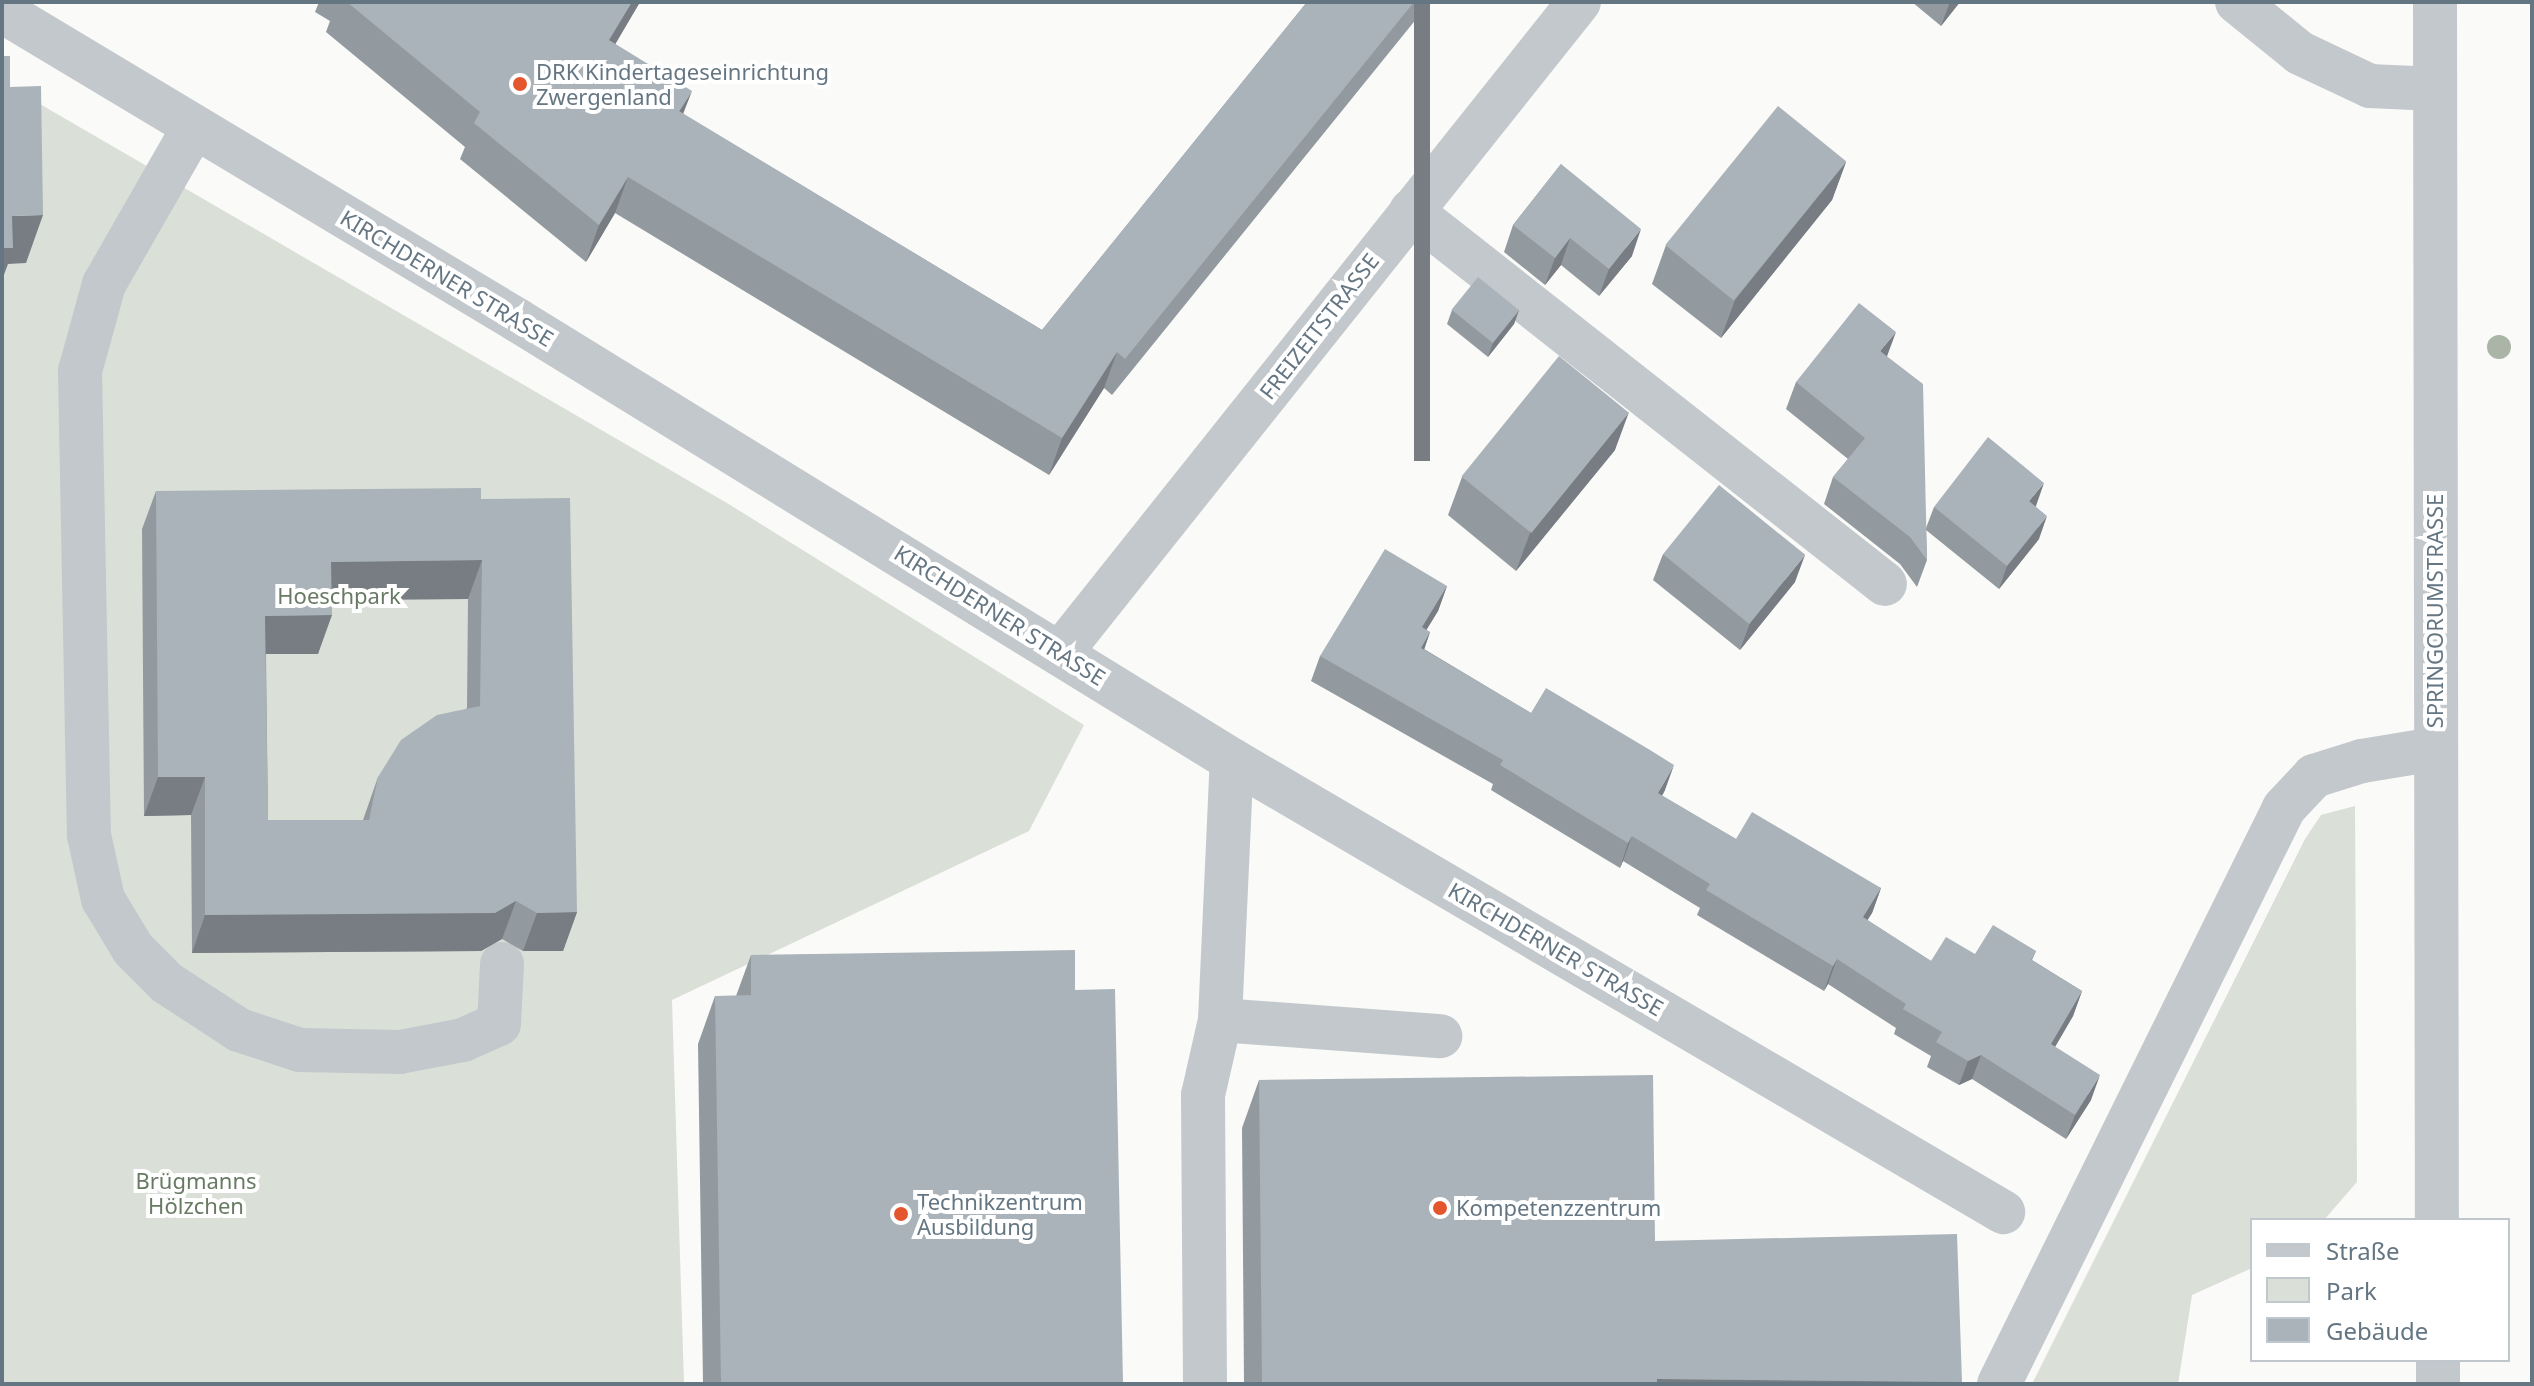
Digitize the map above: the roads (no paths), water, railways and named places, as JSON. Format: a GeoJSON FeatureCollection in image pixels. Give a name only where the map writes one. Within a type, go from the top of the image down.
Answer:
{"type":"FeatureCollection","features":[{"type":"Feature","properties":{"kind":"street","name":"FREIZEITSTRASSE"},"geometry":{"type":"LineString","coordinates":[[1061,652],[1579,2]]}},
{"type":"Feature","properties":{"kind":"street"},"geometry":{"type":"LineString","coordinates":[[2237,2],[2300,53],[2370,86],[2435,89]]}},
{"type":"Feature","properties":{"kind":"street","name":"SPRINGORUMSTRASSE"},"geometry":{"type":"LineString","coordinates":[[2435,2],[2437,1218]]}},
{"type":"Feature","properties":{"kind":"street","name":"KIRCHDERNER STRASSE"},"geometry":{"type":"LineString","coordinates":[[2,11],[1061,652],[1232,760],[2003,1212]]}},
{"type":"Feature","properties":{"kind":"street"},"geometry":{"type":"LineString","coordinates":[[194,127],[104,284],[80,371],[89,835],[103,899],[133,949],[167,983],[239,1030],[300,1050],[400,1052],[463,1040],[499,1024],[502,964]]}},
{"type":"Feature","properties":{"kind":"street"},"geometry":{"type":"LineString","coordinates":[[1411,211],[1885,584]]}},
{"type":"Feature","properties":{"kind":"street"},"geometry":{"type":"LineString","coordinates":[[1999,1384],[2284,808],[2314,776],[2362,761],[2435,749]]}},
{"type":"Feature","properties":{"kind":"street"},"geometry":{"type":"LineString","coordinates":[[1205,1384],[1203,1095],[1220,1020],[1232,760]]}},
{"type":"Feature","properties":{"kind":"street"},"geometry":{"type":"LineString","coordinates":[[1220,1020],[1440,1036]]}},
{"type":"Feature","properties":{"kind":"street"},"geometry":{"type":"LineString","coordinates":[[2438,1362],[2438,1384]]}},
{"type":"Feature","properties":{"kind":"place","name":"DRK Kindertageseinrichtung Zwergenland"},"geometry":{"type":"Point","coordinates":[520,84]}},
{"type":"Feature","properties":{"kind":"place","name":"Kompetenzzentrum"},"geometry":{"type":"Point","coordinates":[1440,1208]}},
{"type":"Feature","properties":{"kind":"place","name":"Technikzentrum Ausbildung"},"geometry":{"type":"Point","coordinates":[901,1214]}},
{"type":"Feature","properties":{"kind":"park label","name":"Hoeschpark"},"geometry":{"type":"Point","coordinates":[339,596]}},
{"type":"Feature","properties":{"kind":"park label","name":"Brügmanns Hölzchen"},"geometry":{"type":"Point","coordinates":[196,1192]}}]}
